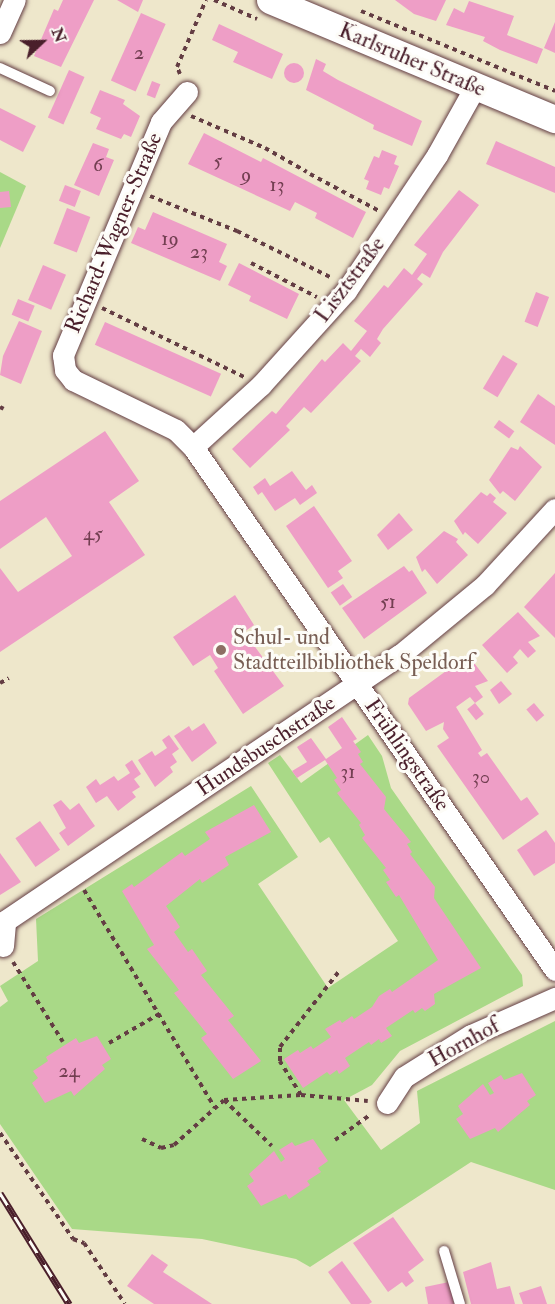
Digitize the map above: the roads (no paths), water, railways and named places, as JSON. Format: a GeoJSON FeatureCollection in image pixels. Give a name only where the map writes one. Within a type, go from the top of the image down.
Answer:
{"type":"FeatureCollection","features":[{"type":"Feature","properties":{"kind":"street"},"geometry":{"type":"LineString","coordinates":[[0,33],[15,0]]}},
{"type":"Feature","properties":{"kind":"street","name":"Karlsruher Straße"},"geometry":{"type":"LineString","coordinates":[[270,0],[555,119]]}},
{"type":"Feature","properties":{"kind":"street","name":"Lisztstraße"},"geometry":{"type":"LineString","coordinates":[[193,447],[261,385],[350,286],[395,219],[475,87]]}},
{"type":"Feature","properties":{"kind":"street","name":"Richard-Wagner-Straße"},"geometry":{"type":"LineString","coordinates":[[73,380],[65,370],[63,355],[161,122],[187,92]]}},
{"type":"Feature","properties":{"kind":"street","name":"Frühlingstraße"},"geometry":{"type":"LineString","coordinates":[[73,380],[176,430],[193,447],[555,970]]}},
{"type":"Feature","properties":{"kind":"street","name":"Hundsbuschstraße"},"geometry":{"type":"LineString","coordinates":[[3,946],[2,923],[358,684],[485,585],[555,508]]}},
{"type":"Feature","properties":{"kind":"street","name":"Hornhof"},"geometry":{"type":"LineString","coordinates":[[387,1103],[404,1077],[471,1035],[555,998]]}},
{"type":"Feature","properties":{"kind":"lane"},"geometry":{"type":"LineString","coordinates":[[0,68],[50,91]]}},
{"type":"Feature","properties":{"kind":"lane"},"geometry":{"type":"LineString","coordinates":[[444,1251],[460,1304]]}},
{"type":"Feature","properties":{"kind":"railway"},"geometry":{"type":"LineString","coordinates":[[0,1193],[69,1304]]}},
{"type":"Feature","properties":{"kind":"place","name":"Schul- und Stadtteilbibliothek Speldorf"},"geometry":{"type":"Point","coordinates":[221,650]}}]}
